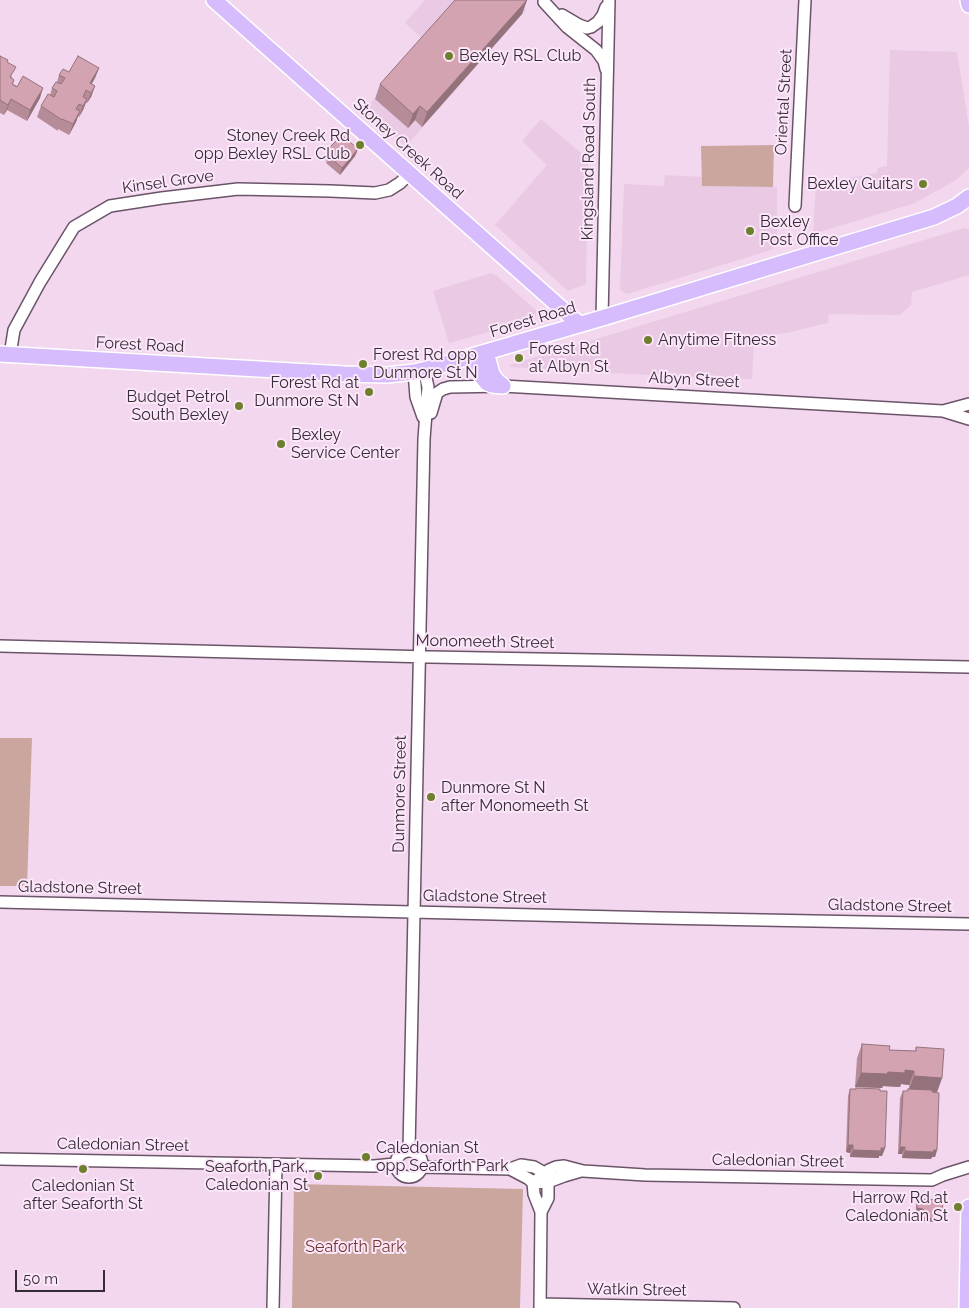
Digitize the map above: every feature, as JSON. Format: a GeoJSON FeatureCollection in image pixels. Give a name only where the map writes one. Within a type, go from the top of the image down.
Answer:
{"type":"FeatureCollection","features":[{"type":"Feature","properties":{"kind":"main road","name":"Stoney Creek Road"},"geometry":{"type":"LineString","coordinates":[[214,0],[579,324]]}},
{"type":"Feature","properties":{"kind":"main road"},"geometry":{"type":"LineString","coordinates":[[968,0],[969,5]]}},
{"type":"Feature","properties":{"kind":"main road","name":"Forest Road"},"geometry":{"type":"LineString","coordinates":[[5,354],[344,374],[387,375],[419,371],[602,318],[934,216],[957,206],[969,197]]}},
{"type":"Feature","properties":{"kind":"main road"},"geometry":{"type":"LineString","coordinates":[[479,354],[496,380],[503,386]]}},
{"type":"Feature","properties":{"kind":"main road"},"geometry":{"type":"LineString","coordinates":[[967,1308],[969,1207]]}},
{"type":"Feature","properties":{"kind":"street"},"geometry":{"type":"LineString","coordinates":[[543,1],[579,26],[587,28],[595,25],[601,19],[608,0]]}},
{"type":"Feature","properties":{"kind":"street","name":"Kingsland Road South"},"geometry":{"type":"LineString","coordinates":[[602,318],[608,80],[608,0]]}},
{"type":"Feature","properties":{"kind":"street","name":"Oriental Street"},"geometry":{"type":"LineString","coordinates":[[795,206],[805,0]]}},
{"type":"Feature","properties":{"kind":"street"},"geometry":{"type":"LineString","coordinates":[[543,1],[567,27],[601,55],[608,80]]}},
{"type":"Feature","properties":{"kind":"street","name":"Kinsel Grove"},"geometry":{"type":"LineString","coordinates":[[5,354],[14,330],[40,282],[74,227],[110,206],[238,189],[375,193],[389,190],[409,174]]}},
{"type":"Feature","properties":{"kind":"street","name":"Dunmore Street"},"geometry":{"type":"LineString","coordinates":[[408,1150],[424,438],[423,415],[416,397],[419,371]]}},
{"type":"Feature","properties":{"kind":"street","name":"Albyn Street"},"geometry":{"type":"LineString","coordinates":[[442,388],[503,386],[943,411],[969,419]]}},
{"type":"Feature","properties":{"kind":"street","name":"Dunmore Street"},"geometry":{"type":"LineString","coordinates":[[424,438],[434,400],[442,388]]}},
{"type":"Feature","properties":{"kind":"street","name":"Albyn Street"},"geometry":{"type":"LineString","coordinates":[[943,411],[969,404]]}},
{"type":"Feature","properties":{"kind":"street","name":"Monomeeth Street"},"geometry":{"type":"LineString","coordinates":[[0,646],[419,657],[969,667]]}},
{"type":"Feature","properties":{"kind":"street","name":"Gladstone Street"},"geometry":{"type":"LineString","coordinates":[[0,902],[969,924]]}},
{"type":"Feature","properties":{"kind":"street"},"geometry":{"type":"LineString","coordinates":[[408,1150],[419,1156],[422,1167],[418,1174],[408,1178],[400,1175],[395,1164],[400,1153],[408,1150]]}},
{"type":"Feature","properties":{"kind":"street","name":"Caledonian Street"},"geometry":{"type":"LineString","coordinates":[[0,1159],[276,1165],[374,1166],[395,1164]]}},
{"type":"Feature","properties":{"kind":"street"},"geometry":{"type":"LineString","coordinates":[[273,1308],[276,1165]]}},
{"type":"Feature","properties":{"kind":"street"},"geometry":{"type":"LineString","coordinates":[[422,1167],[510,1169],[521,1165],[534,1167],[547,1178],[548,1198],[541,1212]]}},
{"type":"Feature","properties":{"kind":"street","name":"Caledonian Street"},"geometry":{"type":"LineString","coordinates":[[533,1183],[547,1178],[556,1167],[564,1166],[583,1171],[645,1175],[932,1180],[969,1167]]}},
{"type":"Feature","properties":{"kind":"street"},"geometry":{"type":"LineString","coordinates":[[510,1169],[533,1183],[534,1194],[541,1212],[540,1306]]}},
{"type":"Feature","properties":{"kind":"street","name":"Watkin Street"},"geometry":{"type":"LineString","coordinates":[[540,1306],[734,1308]]}},
{"type":"Feature","properties":{"kind":"shaded area","name":"Bexley RSL Club"},"geometry":{"type":"Polygon","coordinates":[[[425,0],[515,0],[526,10],[406,146],[365,110],[425,41],[405,23],[425,0]]]}},
{"type":"Feature","properties":{"kind":"shaded area"},"geometry":{"type":"Polygon","coordinates":[[[890,50],[957,52],[969,127],[969,168],[956,180],[915,203],[813,234],[816,184],[877,173],[878,168],[887,166],[890,50]]]}},
{"type":"Feature","properties":{"kind":"shaded area"},"geometry":{"type":"Polygon","coordinates":[[[541,119],[588,159],[586,284],[568,291],[495,225],[547,165],[522,141],[541,119]]]}},
{"type":"Feature","properties":{"kind":"shaded area"},"geometry":{"type":"Polygon","coordinates":[[[665,175],[702,177],[703,186],[777,187],[777,245],[771,250],[627,294],[620,290],[624,184],[664,186],[665,175]]]}},
{"type":"Feature","properties":{"kind":"shaded area"},"geometry":{"type":"Polygon","coordinates":[[[964,228],[969,230],[969,275],[912,292],[911,305],[900,315],[829,314],[828,323],[786,333],[754,337],[752,379],[681,377],[510,367],[510,365],[964,228]]]}},
{"type":"Feature","properties":{"kind":"shaded area"},"geometry":{"type":"Polygon","coordinates":[[[491,273],[497,276],[537,311],[535,319],[449,343],[433,291],[491,273]]]}},
{"type":"Feature","properties":{"kind":"green space"},"geometry":{"type":"Polygon","coordinates":[[[774,145],[773,187],[702,186],[701,146],[774,145]]]}},
{"type":"Feature","properties":{"kind":"green space"},"geometry":{"type":"Polygon","coordinates":[[[0,738],[32,738],[27,886],[0,886],[0,738]]]}},
{"type":"Feature","properties":{"kind":"green space","name":"Seaforth Park"},"geometry":{"type":"Polygon","coordinates":[[[294,1184],[523,1189],[520,1308],[292,1308],[294,1184]]]}},
{"type":"Feature","properties":{"kind":"building","name":"Bexley RSL Club"},"geometry":{"type":"Polygon","coordinates":[[[455,0],[527,0],[427,112],[420,106],[413,114],[380,84],[455,0]]]}},
{"type":"Feature","properties":{"kind":"building"},"geometry":{"type":"Polygon","coordinates":[[[0,56],[16,67],[10,77],[14,80],[12,84],[17,87],[23,76],[43,88],[30,110],[11,99],[8,105],[0,100],[0,56]]]}},
{"type":"Feature","properties":{"kind":"building"},"geometry":{"type":"Polygon","coordinates":[[[78,56],[99,68],[90,83],[95,86],[91,93],[86,90],[83,97],[87,99],[83,106],[79,104],[76,109],[80,111],[73,124],[62,120],[41,106],[48,94],[54,97],[57,91],[52,88],[56,82],[61,84],[65,78],[59,75],[63,69],[69,72],[78,56]]]}},
{"type":"Feature","properties":{"kind":"building"},"geometry":{"type":"Polygon","coordinates":[[[342,135],[358,149],[342,168],[327,152],[342,135]]]}},
{"type":"Feature","properties":{"kind":"building"},"geometry":{"type":"Polygon","coordinates":[[[862,1044],[890,1046],[889,1050],[916,1051],[916,1047],[944,1049],[942,1078],[914,1076],[914,1071],[905,1070],[905,1073],[861,1073],[862,1044]]]}},
{"type":"Feature","properties":{"kind":"building"},"geometry":{"type":"Polygon","coordinates":[[[850,1089],[887,1091],[885,1148],[881,1148],[881,1151],[853,1150],[853,1145],[848,1145],[850,1089]]]}},
{"type":"Feature","properties":{"kind":"building"},"geometry":{"type":"Polygon","coordinates":[[[908,1089],[932,1090],[932,1092],[939,1093],[937,1150],[933,1152],[905,1151],[905,1147],[900,1147],[903,1091],[908,1091],[908,1089]]]}},
{"type":"Feature","properties":{"kind":"building"},"geometry":{"type":"Polygon","coordinates":[[[917,1199],[943,1200],[942,1219],[923,1218],[923,1209],[917,1208],[917,1199]]]}},
{"type":"Feature","properties":{"kind":"place","name":"Bexley RSL Club"},"geometry":{"type":"Point","coordinates":[449,56]}},
{"type":"Feature","properties":{"kind":"place","name":"Stoney Creek Rd opp Bexley RSL Club"},"geometry":{"type":"Point","coordinates":[360,145]}},
{"type":"Feature","properties":{"kind":"place","name":"Bexley Guitars"},"geometry":{"type":"Point","coordinates":[923,184]}},
{"type":"Feature","properties":{"kind":"place","name":"Bexley Post Office"},"geometry":{"type":"Point","coordinates":[750,231]}},
{"type":"Feature","properties":{"kind":"place","name":"Anytime Fitness"},"geometry":{"type":"Point","coordinates":[648,340]}},
{"type":"Feature","properties":{"kind":"place","name":"Forest Rd at Albyn St"},"geometry":{"type":"Point","coordinates":[519,358]}},
{"type":"Feature","properties":{"kind":"place","name":"Forest Rd opp Dunmore St N"},"geometry":{"type":"Point","coordinates":[363,364]}},
{"type":"Feature","properties":{"kind":"place","name":"Forest Rd at Dunmore St N"},"geometry":{"type":"Point","coordinates":[369,392]}},
{"type":"Feature","properties":{"kind":"place","name":"Budget Petrol South Bexley"},"geometry":{"type":"Point","coordinates":[239,406]}},
{"type":"Feature","properties":{"kind":"place","name":"Bexley Service Center"},"geometry":{"type":"Point","coordinates":[281,444]}},
{"type":"Feature","properties":{"kind":"place","name":"Dunmore St N after Monomeeth St"},"geometry":{"type":"Point","coordinates":[431,797]}},
{"type":"Feature","properties":{"kind":"place","name":"Caledonian St opp Seaforth Park"},"geometry":{"type":"Point","coordinates":[366,1157]}},
{"type":"Feature","properties":{"kind":"place","name":"Caledonian St after Seaforth St"},"geometry":{"type":"Point","coordinates":[83,1169]}},
{"type":"Feature","properties":{"kind":"place","name":"Seaforth Park, Caledonian St"},"geometry":{"type":"Point","coordinates":[318,1176]}},
{"type":"Feature","properties":{"kind":"place","name":"Harrow Rd at Caledonian St"},"geometry":{"type":"Point","coordinates":[958,1207]}}]}
